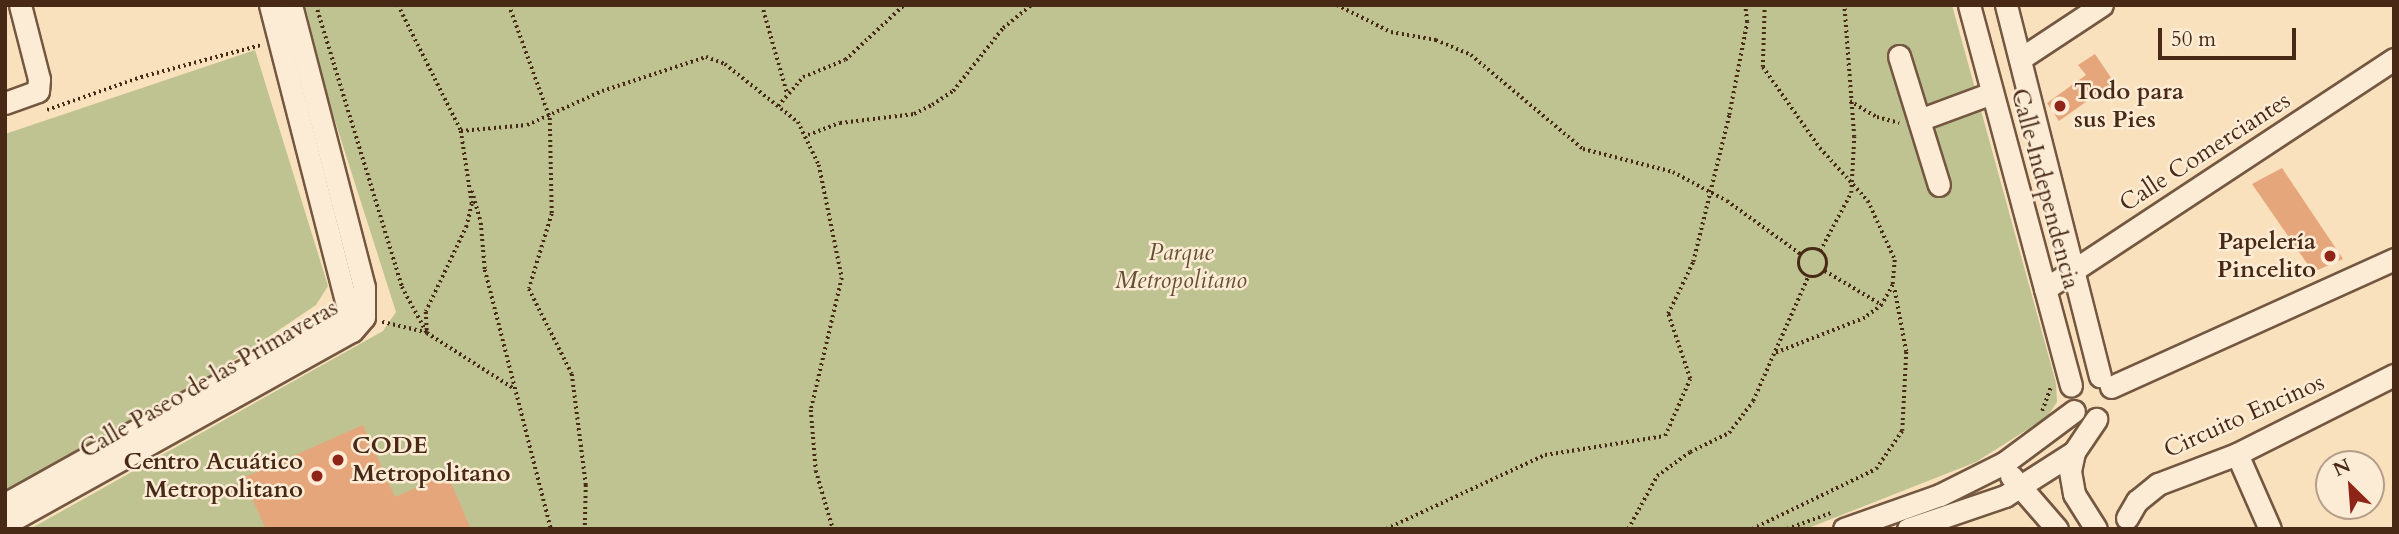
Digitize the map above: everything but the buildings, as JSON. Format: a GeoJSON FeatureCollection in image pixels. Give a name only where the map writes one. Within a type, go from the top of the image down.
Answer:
{"type":"FeatureCollection","features":[{"type":"Feature","properties":{"kind":"street"},"geometry":{"type":"LineString","coordinates":[[5,103],[38,90],[20,5]]}},
{"type":"Feature","properties":{"kind":"street"},"geometry":{"type":"LineString","coordinates":[[270,5],[357,315]]}},
{"type":"Feature","properties":{"kind":"street"},"geometry":{"type":"LineString","coordinates":[[291,5],[364,287],[357,315]]}},
{"type":"Feature","properties":{"kind":"street","name":"Calle Independencia"},"geometry":{"type":"LineString","coordinates":[[1969,5],[2045,289],[2061,386],[2074,411]]}},
{"type":"Feature","properties":{"kind":"street","name":"Calle Independencia"},"geometry":{"type":"LineString","coordinates":[[2006,5],[2074,269],[2106,381]]}},
{"type":"Feature","properties":{"kind":"street"},"geometry":{"type":"LineString","coordinates":[[2020,59],[2102,5]]}},
{"type":"Feature","properties":{"kind":"street"},"geometry":{"type":"LineString","coordinates":[[1899,56],[1939,185]]}},
{"type":"Feature","properties":{"kind":"street","name":"Calle Comerciantes"},"geometry":{"type":"LineString","coordinates":[[2045,289],[2394,59]]}},
{"type":"Feature","properties":{"kind":"street"},"geometry":{"type":"LineString","coordinates":[[1919,120],[1992,93]]}},
{"type":"Feature","properties":{"kind":"street"},"geometry":{"type":"LineString","coordinates":[[2061,386],[2084,375],[2106,381],[2394,259]]}},
{"type":"Feature","properties":{"kind":"street","name":"Calle Paseo de las Primaveras"},"geometry":{"type":"LineString","coordinates":[[5,504],[357,315]]}},
{"type":"Feature","properties":{"kind":"street","name":"Calle Paseo de las Primaveras"},"geometry":{"type":"LineString","coordinates":[[5,524],[352,331],[357,315]]}},
{"type":"Feature","properties":{"kind":"street","name":"Circuito Encinos"},"geometry":{"type":"LineString","coordinates":[[2127,518],[2137,500],[2158,484],[2237,454],[2394,375]]}},
{"type":"Feature","properties":{"kind":"street"},"geometry":{"type":"LineString","coordinates":[[2096,529],[2074,494],[2070,471],[2074,452],[2096,419],[2109,410],[2106,381]]}},
{"type":"Feature","properties":{"kind":"street"},"geometry":{"type":"LineString","coordinates":[[1840,520],[1940,495],[2004,463],[2074,411],[2096,419]]}},
{"type":"Feature","properties":{"kind":"street"},"geometry":{"type":"LineString","coordinates":[[1908,529],[2005,496],[2074,452]]}},
{"type":"Feature","properties":{"kind":"street"},"geometry":{"type":"LineString","coordinates":[[2237,454],[2270,529]]}},
{"type":"Feature","properties":{"kind":"street"},"geometry":{"type":"LineString","coordinates":[[2004,463],[2017,488],[2043,508],[2057,529]]}},
{"type":"Feature","properties":{"kind":"path"},"geometry":{"type":"LineString","coordinates":[[316,5],[402,287],[427,333]]}},
{"type":"Feature","properties":{"kind":"path"},"geometry":{"type":"LineString","coordinates":[[398,5],[461,131],[472,204],[467,226],[426,312],[427,333]]}},
{"type":"Feature","properties":{"kind":"path"},"geometry":{"type":"LineString","coordinates":[[509,5],[550,118],[552,214],[529,289],[572,374],[586,485],[585,529]]}},
{"type":"Feature","properties":{"kind":"path"},"geometry":{"type":"LineString","coordinates":[[762,5],[787,93]]}},
{"type":"Feature","properties":{"kind":"path"},"geometry":{"type":"LineString","coordinates":[[778,106],[803,76],[845,60],[904,5]]}},
{"type":"Feature","properties":{"kind":"path"},"geometry":{"type":"LineString","coordinates":[[808,135],[840,123],[914,114],[932,106],[953,91],[1003,27],[1031,5]]}},
{"type":"Feature","properties":{"kind":"path"},"geometry":{"type":"LineString","coordinates":[[1337,5],[1391,32],[1436,40],[1471,55],[1583,149],[1673,172],[1710,192],[1802,255]]}},
{"type":"Feature","properties":{"kind":"path"},"geometry":{"type":"LineString","coordinates":[[1385,529],[1545,455],[1665,436],[1690,379],[1668,314],[1693,262],[1747,23],[1745,5]]}},
{"type":"Feature","properties":{"kind":"path"},"geometry":{"type":"LineString","coordinates":[[1752,529],[1876,469],[1902,431],[1906,352],[1893,285],[1895,260],[1868,201],[1820,148],[1763,67],[1765,5]]}},
{"type":"Feature","properties":{"kind":"path"},"geometry":{"type":"LineString","coordinates":[[1820,251],[1851,193],[1850,102],[1844,5]]}},
{"type":"Feature","properties":{"kind":"path"},"geometry":{"type":"LineString","coordinates":[[38,113],[141,77],[279,40]]}},
{"type":"Feature","properties":{"kind":"path"},"geometry":{"type":"LineString","coordinates":[[461,131],[527,125],[550,118],[602,91],[706,57],[725,64],[778,106],[808,135],[819,165],[842,278],[811,410],[816,471],[833,529]]}},
{"type":"Feature","properties":{"kind":"path"},"geometry":{"type":"LineString","coordinates":[[1850,102],[1877,117],[1901,123],[1919,120]]}},
{"type":"Feature","properties":{"kind":"path"},"geometry":{"type":"LineString","coordinates":[[468,177],[513,388],[551,529]]}},
{"type":"Feature","properties":{"kind":"path"},"geometry":{"type":"LineString","coordinates":[[1802,255],[1813,249],[1820,251],[1826,257],[1825,271]]}},
{"type":"Feature","properties":{"kind":"path"},"geometry":{"type":"LineString","coordinates":[[1802,255],[1800,270],[1808,277]]}},
{"type":"Feature","properties":{"kind":"path"},"geometry":{"type":"LineString","coordinates":[[1628,529],[1657,476],[1690,452],[1728,433],[1753,401],[1808,277],[1825,271]]}},
{"type":"Feature","properties":{"kind":"path"},"geometry":{"type":"LineString","coordinates":[[1825,271],[1882,305]]}},
{"type":"Feature","properties":{"kind":"path"},"geometry":{"type":"LineString","coordinates":[[1776,353],[1865,318],[1882,305],[1893,285]]}},
{"type":"Feature","properties":{"kind":"path"},"geometry":{"type":"LineString","coordinates":[[357,315],[427,333],[513,388]]}},
{"type":"Feature","properties":{"kind":"path"},"geometry":{"type":"LineString","coordinates":[[2032,417],[2042,410],[2061,386]]}},
{"type":"Feature","properties":{"kind":"path"},"geometry":{"type":"LineString","coordinates":[[1787,529],[1840,520]]}},
{"type":"Feature","properties":{"kind":"green space","name":"Parque Metropolitano"},"geometry":{"type":"Polygon","coordinates":[[[305,5],[1952,5],[2056,383],[2057,402],[2047,417],[1976,462],[1806,529],[30,529],[383,331],[396,312],[329,102],[305,5]]]}},
{"type":"Feature","properties":{"kind":"green space"},"geometry":{"type":"Polygon","coordinates":[[[255,50],[328,286],[316,305],[172,402],[5,496],[5,134],[255,50]]]}},
{"type":"Feature","properties":{"kind":"place","name":"Todo para sus Pies"},"geometry":{"type":"Point","coordinates":[2060,106]}},
{"type":"Feature","properties":{"kind":"place","name":"Papelería Pincelito"},"geometry":{"type":"Point","coordinates":[2330,256]}},
{"type":"Feature","properties":{"kind":"place","name":"CODE Metropolitano"},"geometry":{"type":"Point","coordinates":[338,460]}},
{"type":"Feature","properties":{"kind":"place","name":"Centro Acuático Metropolitano"},"geometry":{"type":"Point","coordinates":[317,476]}}]}
